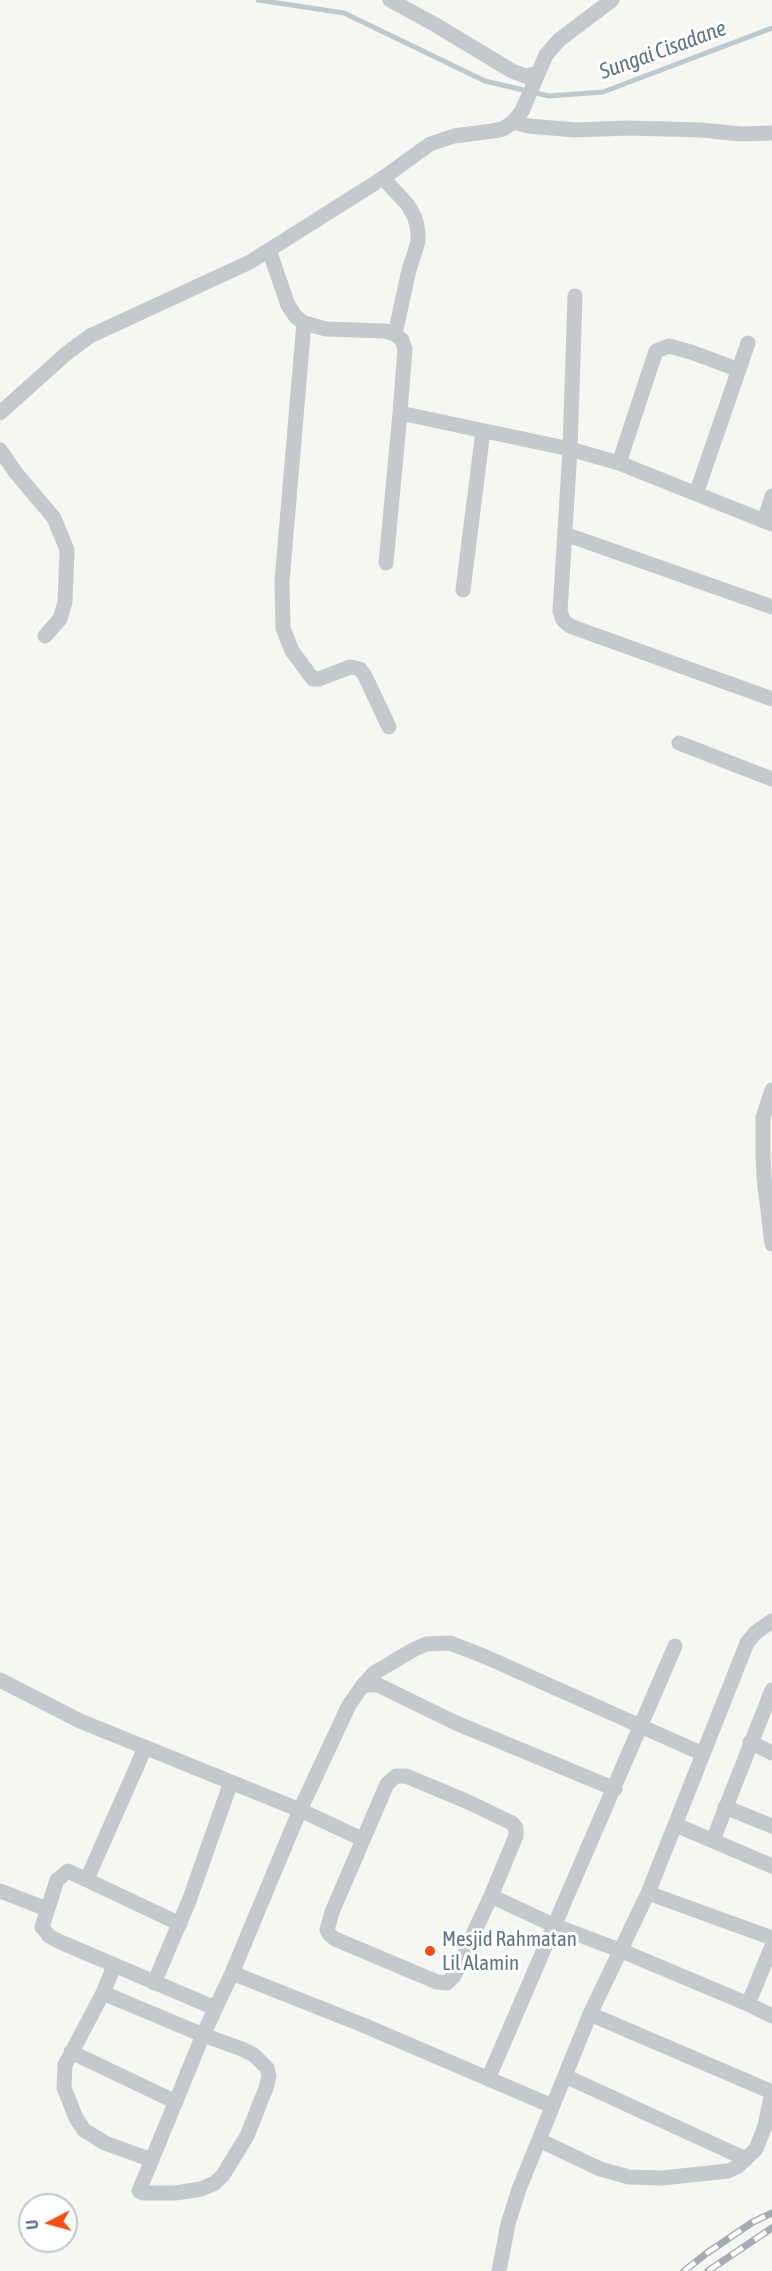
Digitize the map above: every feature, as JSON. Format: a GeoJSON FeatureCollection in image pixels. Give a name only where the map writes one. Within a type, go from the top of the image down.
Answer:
{"type":"FeatureCollection","features":[{"type":"Feature","properties":{"kind":"street"},"geometry":{"type":"LineString","coordinates":[[390,0],[512,71],[525,76],[536,76]]}},
{"type":"Feature","properties":{"kind":"street"},"geometry":{"type":"LineString","coordinates":[[0,413],[67,353],[90,336],[231,272],[382,178],[430,144],[454,136],[503,129],[517,117],[546,56],[559,40],[612,0]]}},
{"type":"Feature","properties":{"kind":"street"},"geometry":{"type":"LineString","coordinates":[[517,117],[529,126],[575,130],[639,128],[741,134],[772,133]]}},
{"type":"Feature","properties":{"kind":"street"},"geometry":{"type":"LineString","coordinates":[[382,178],[408,205],[415,218],[418,231],[418,242],[409,270],[395,334]]}},
{"type":"Feature","properties":{"kind":"street"},"geometry":{"type":"LineString","coordinates":[[269,250],[288,304],[304,323],[326,329],[385,331],[402,339],[405,349],[386,562]]}},
{"type":"Feature","properties":{"kind":"street"},"geometry":{"type":"LineString","coordinates":[[575,296],[570,449],[560,611],[562,620],[570,626],[772,699]]}},
{"type":"Feature","properties":{"kind":"street"},"geometry":{"type":"LineString","coordinates":[[304,323],[282,581],[283,628],[292,651],[313,679],[320,679],[350,667],[360,669],[389,727]]}},
{"type":"Feature","properties":{"kind":"street"},"geometry":{"type":"LineString","coordinates":[[696,494],[748,343]]}},
{"type":"Feature","properties":{"kind":"street"},"geometry":{"type":"LineString","coordinates":[[618,463],[653,357],[660,348],[669,346],[691,352],[739,370]]}},
{"type":"Feature","properties":{"kind":"street"},"geometry":{"type":"LineString","coordinates":[[400,413],[570,449],[618,463],[768,522],[772,496]]}},
{"type":"Feature","properties":{"kind":"street"},"geometry":{"type":"LineString","coordinates":[[463,590],[483,431]]}},
{"type":"Feature","properties":{"kind":"street"},"geometry":{"type":"LineString","coordinates":[[0,450],[54,518],[67,550],[65,602],[60,619],[45,636]]}},
{"type":"Feature","properties":{"kind":"street"},"geometry":{"type":"LineString","coordinates":[[565,534],[772,607]]}},
{"type":"Feature","properties":{"kind":"street"},"geometry":{"type":"LineString","coordinates":[[680,743],[772,779]]}},
{"type":"Feature","properties":{"kind":"street"},"geometry":{"type":"LineString","coordinates":[[772,1090],[763,1117],[763,1153],[772,1244]]}},
{"type":"Feature","properties":{"kind":"street"},"geometry":{"type":"LineString","coordinates":[[499,2271],[508,2224],[519,2189],[590,2014],[648,1893],[747,1643],[754,1633],[772,1621]]}},
{"type":"Feature","properties":{"kind":"street"},"geometry":{"type":"LineString","coordinates":[[103,1993],[203,2035],[242,2049],[262,2061],[267,2068],[268,2076],[261,2103],[247,2136],[233,2160],[215,2183],[188,2192],[141,2193],[139,2191],[203,2035],[300,1810],[349,1705],[363,1685],[384,1667],[413,1650],[426,1644],[450,1643],[704,1754]]}},
{"type":"Feature","properties":{"kind":"street"},"geometry":{"type":"LineString","coordinates":[[488,2079],[675,1646]]}},
{"type":"Feature","properties":{"kind":"street"},"geometry":{"type":"LineString","coordinates":[[0,1680],[80,1721],[300,1810],[362,1839]]}},
{"type":"Feature","properties":{"kind":"street"},"geometry":{"type":"LineString","coordinates":[[363,1685],[378,1685],[456,1723],[615,1789]]}},
{"type":"Feature","properties":{"kind":"street"},"geometry":{"type":"LineString","coordinates":[[713,1840],[772,1690]]}},
{"type":"Feature","properties":{"kind":"street"},"geometry":{"type":"LineString","coordinates":[[750,1742],[772,1753]]}},
{"type":"Feature","properties":{"kind":"street"},"geometry":{"type":"LineString","coordinates":[[87,1879],[145,1748]]}},
{"type":"Feature","properties":{"kind":"street"},"geometry":{"type":"LineString","coordinates":[[396,1776],[406,1776],[466,1801],[512,1823],[516,1828],[516,1836],[491,1896],[454,1976],[447,1983],[437,1982],[335,1939],[328,1932],[328,1923],[362,1839],[387,1784],[396,1776]]}},
{"type":"Feature","properties":{"kind":"street"},"geometry":{"type":"LineString","coordinates":[[154,1983],[180,1924],[231,1782]]}},
{"type":"Feature","properties":{"kind":"street"},"geometry":{"type":"LineString","coordinates":[[725,1807],[772,1826]]}},
{"type":"Feature","properties":{"kind":"street"},"geometry":{"type":"LineString","coordinates":[[676,1825],[772,1866]]}},
{"type":"Feature","properties":{"kind":"street"},"geometry":{"type":"LineString","coordinates":[[180,1924],[72,1871],[64,1872],[57,1880],[42,1928],[49,1936],[215,2008]]}},
{"type":"Feature","properties":{"kind":"street"},"geometry":{"type":"LineString","coordinates":[[0,1891],[47,1910]]}},
{"type":"Feature","properties":{"kind":"street"},"geometry":{"type":"LineString","coordinates":[[648,1893],[772,1938]]}},
{"type":"Feature","properties":{"kind":"street"},"geometry":{"type":"LineString","coordinates":[[491,1896],[553,1925],[622,1951],[772,2016]]}},
{"type":"Feature","properties":{"kind":"street"},"geometry":{"type":"LineString","coordinates":[[748,2004],[772,1946]]}},
{"type":"Feature","properties":{"kind":"street"},"geometry":{"type":"LineString","coordinates":[[114,1966],[103,1993],[65,2066],[64,2088],[76,2118],[84,2130],[105,2143],[152,2160]]}},
{"type":"Feature","properties":{"kind":"street"},"geometry":{"type":"LineString","coordinates":[[232,1972],[552,2106]]}},
{"type":"Feature","properties":{"kind":"street"},"geometry":{"type":"LineString","coordinates":[[539,2140],[600,2169],[629,2177],[662,2178],[717,2173],[737,2167],[756,2149],[762,2138],[772,2092],[590,2014]]}},
{"type":"Feature","properties":{"kind":"street"},"geometry":{"type":"LineString","coordinates":[[71,2052],[176,2102]]}},
{"type":"Feature","properties":{"kind":"street"},"geometry":{"type":"LineString","coordinates":[[565,2076],[746,2159]]}},
{"type":"Feature","properties":{"kind":"waterway","name":"Sungai Cisadane"},"geometry":{"type":"LineString","coordinates":[[258,0],[344,13],[485,81],[549,96],[603,92],[772,28]]}},
{"type":"Feature","properties":{"kind":"railway"},"geometry":{"type":"LineString","coordinates":[[684,2271],[753,2222],[772,2213]]}},
{"type":"Feature","properties":{"kind":"railway"},"geometry":{"type":"LineString","coordinates":[[708,2271],[772,2228]]}},
{"type":"Feature","properties":{"kind":"place","name":"Mesjid Rahmatan Lil Alamin"},"geometry":{"type":"Point","coordinates":[430,1951]}}]}
